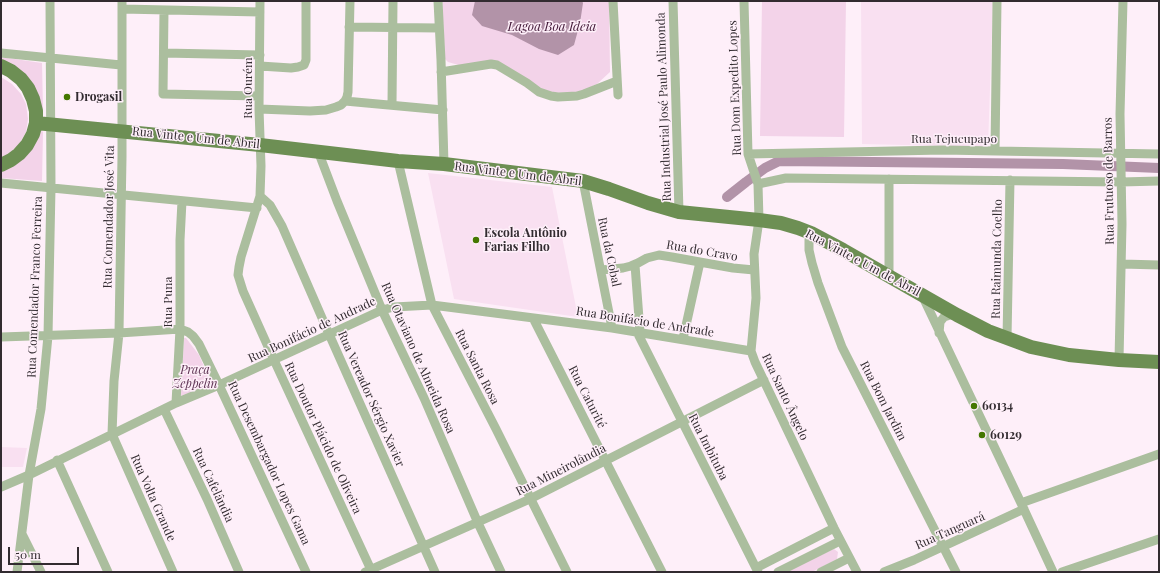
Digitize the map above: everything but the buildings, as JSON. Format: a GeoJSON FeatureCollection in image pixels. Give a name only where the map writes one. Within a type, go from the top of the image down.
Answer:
{"type":"FeatureCollection","features":[{"type":"Feature","properties":{"kind":"main road"},"geometry":{"type":"LineString","coordinates":[[1,66],[11,71],[21,79],[28,88],[36,111],[36,123],[33,134],[27,145],[19,154],[2,165]]}},
{"type":"Feature","properties":{"kind":"main road","name":"Rua Vinte e Um de Abril"},"geometry":{"type":"LineString","coordinates":[[36,123],[260,145],[398,161],[444,164],[583,181],[679,212],[781,223],[811,233],[988,331],[1031,347],[1069,355],[1159,362]]}},
{"type":"Feature","properties":{"kind":"street","name":"Rua Comendador Franco Ferreira"},"geometry":{"type":"LineString","coordinates":[[17,572],[29,475],[42,410],[48,336],[51,188],[50,1]]}},
{"type":"Feature","properties":{"kind":"street","name":"Rua Ourém"},"geometry":{"type":"LineString","coordinates":[[243,291],[238,275],[238,267],[260,196],[260,1]]}},
{"type":"Feature","properties":{"kind":"street"},"geometry":{"type":"LineString","coordinates":[[260,66],[298,68],[304,65],[306,60],[306,1]]}},
{"type":"Feature","properties":{"kind":"street"},"geometry":{"type":"LineString","coordinates":[[259,109],[310,111],[326,110],[341,105],[345,101],[348,92],[350,1]]}},
{"type":"Feature","properties":{"kind":"street"},"geometry":{"type":"LineString","coordinates":[[392,105],[393,1]]}},
{"type":"Feature","properties":{"kind":"street"},"geometry":{"type":"LineString","coordinates":[[438,1],[444,164]]}},
{"type":"Feature","properties":{"kind":"street"},"geometry":{"type":"LineString","coordinates":[[613,1],[618,95]]}},
{"type":"Feature","properties":{"kind":"street","name":"Rua Industrial José Paulo Alimonda"},"geometry":{"type":"LineString","coordinates":[[673,1],[679,212]]}},
{"type":"Feature","properties":{"kind":"street","name":"Rua Dom Expedito Lopes"},"geometry":{"type":"LineString","coordinates":[[744,1],[748,154],[757,182],[759,220]]}},
{"type":"Feature","properties":{"kind":"street"},"geometry":{"type":"LineString","coordinates":[[995,151],[997,1]]}},
{"type":"Feature","properties":{"kind":"street","name":"Rua Frutuoso de Barros"},"geometry":{"type":"LineString","coordinates":[[1119,360],[1122,264],[1120,114],[1122,1]]}},
{"type":"Feature","properties":{"kind":"street"},"geometry":{"type":"LineString","coordinates":[[122,5],[164,10],[260,12]]}},
{"type":"Feature","properties":{"kind":"street","name":"Rua Comendador José Vita"},"geometry":{"type":"LineString","coordinates":[[112,434],[114,381],[119,333],[122,194],[122,5]]}},
{"type":"Feature","properties":{"kind":"street"},"geometry":{"type":"LineString","coordinates":[[164,10],[163,94],[259,96]]}},
{"type":"Feature","properties":{"kind":"street"},"geometry":{"type":"LineString","coordinates":[[349,26],[440,28]]}},
{"type":"Feature","properties":{"kind":"street"},"geometry":{"type":"LineString","coordinates":[[1,53],[121,65]]}},
{"type":"Feature","properties":{"kind":"street"},"geometry":{"type":"LineString","coordinates":[[164,53],[260,54]]}},
{"type":"Feature","properties":{"kind":"street"},"geometry":{"type":"LineString","coordinates":[[441,72],[491,64],[497,65],[539,92],[558,97],[577,96],[617,81]]}},
{"type":"Feature","properties":{"kind":"street"},"geometry":{"type":"LineString","coordinates":[[345,101],[443,110]]}},
{"type":"Feature","properties":{"kind":"street","name":"Rua Tejucupapo"},"geometry":{"type":"LineString","coordinates":[[748,154],[943,150],[1121,156],[1159,154]]}},
{"type":"Feature","properties":{"kind":"street","name":"Rua Otaviano de Almeida Rosa"},"geometry":{"type":"LineString","coordinates":[[318,152],[382,310],[424,398],[501,572]]}},
{"type":"Feature","properties":{"kind":"street","name":"Rua Santa Rosa"},"geometry":{"type":"LineString","coordinates":[[398,161],[432,305],[567,572]]}},
{"type":"Feature","properties":{"kind":"street"},"geometry":{"type":"LineString","coordinates":[[757,182],[786,178],[1010,180],[1121,179],[1159,182]]}},
{"type":"Feature","properties":{"kind":"street"},"geometry":{"type":"LineString","coordinates":[[889,179],[889,275]]}},
{"type":"Feature","properties":{"kind":"street","name":"Rua Raimunda Coelho"},"geometry":{"type":"LineString","coordinates":[[1007,338],[1010,180]]}},
{"type":"Feature","properties":{"kind":"street","name":"Rua da Cobal"},"geometry":{"type":"LineString","coordinates":[[583,181],[612,328]]}},
{"type":"Feature","properties":{"kind":"street"},"geometry":{"type":"LineString","coordinates":[[1,183],[257,208]]}},
{"type":"Feature","properties":{"kind":"street","name":"Rua Vereador Sérgio Xavier"},"geometry":{"type":"LineString","coordinates":[[260,196],[270,205],[282,226],[435,572]]}},
{"type":"Feature","properties":{"kind":"street","name":"Rua Puna"},"geometry":{"type":"LineString","coordinates":[[176,403],[180,329],[180,240],[182,201]]}},
{"type":"Feature","properties":{"kind":"street","name":"Rua Santo Ângelo"},"geometry":{"type":"LineString","coordinates":[[759,220],[754,254],[756,298],[751,351],[840,541],[857,572]]}},
{"type":"Feature","properties":{"kind":"street","name":"Rua Bom Jardim"},"geometry":{"type":"LineString","coordinates":[[811,233],[809,250],[812,263],[820,289],[842,347],[956,572]]}},
{"type":"Feature","properties":{"kind":"street","name":"Rua do Cravo"},"geometry":{"type":"LineString","coordinates":[[601,270],[623,268],[635,265],[647,258],[659,255],[733,268],[754,270]]}},
{"type":"Feature","properties":{"kind":"street"},"geometry":{"type":"LineString","coordinates":[[683,339],[700,262]]}},
{"type":"Feature","properties":{"kind":"street"},"geometry":{"type":"LineString","coordinates":[[1122,264],[1159,265]]}},
{"type":"Feature","properties":{"kind":"street"},"geometry":{"type":"LineString","coordinates":[[635,265],[638,332]]}},
{"type":"Feature","properties":{"kind":"street","name":"Rua Doutor Plácido de Oliveira"},"geometry":{"type":"LineString","coordinates":[[243,291],[369,571]]}},
{"type":"Feature","properties":{"kind":"street"},"geometry":{"type":"LineString","coordinates":[[921,293],[1053,572]]}},
{"type":"Feature","properties":{"kind":"street","name":"Rua Bonifácio de Andrade"},"geometry":{"type":"LineString","coordinates":[[1,487],[29,475],[176,403],[219,385],[382,310],[394,307],[432,305],[612,328],[751,351]]}},
{"type":"Feature","properties":{"kind":"street"},"geometry":{"type":"LineString","coordinates":[[939,333],[940,322],[944,317],[957,315]]}},
{"type":"Feature","properties":{"kind":"street","name":"Rua Caturité"},"geometry":{"type":"LineString","coordinates":[[533,318],[662,572]]}},
{"type":"Feature","properties":{"kind":"street"},"geometry":{"type":"LineString","coordinates":[[1,337],[119,333],[180,329]]}},
{"type":"Feature","properties":{"kind":"street","name":"Rua Desembargador Lopes Gama"},"geometry":{"type":"LineString","coordinates":[[180,329],[188,332],[196,340],[219,385],[306,572]]}},
{"type":"Feature","properties":{"kind":"street","name":"Rua Imbituba"},"geometry":{"type":"LineString","coordinates":[[638,332],[757,570]]}},
{"type":"Feature","properties":{"kind":"street","name":"Rua Mineirolândia"},"geometry":{"type":"LineString","coordinates":[[369,571],[530,499],[764,380]]}},
{"type":"Feature","properties":{"kind":"street","name":"Rua Cafelândia"},"geometry":{"type":"LineString","coordinates":[[164,409],[207,499],[239,572]]}},
{"type":"Feature","properties":{"kind":"street","name":"Rua Volta Grande"},"geometry":{"type":"LineString","coordinates":[[112,434],[173,572]]}},
{"type":"Feature","properties":{"kind":"street","name":"Rua Tanguará"},"geometry":{"type":"LineString","coordinates":[[884,572],[914,560],[1023,506],[1159,454]]}},
{"type":"Feature","properties":{"kind":"street"},"geometry":{"type":"LineString","coordinates":[[57,460],[108,572]]}},
{"type":"Feature","properties":{"kind":"street"},"geometry":{"type":"LineString","coordinates":[[757,570],[834,528]]}},
{"type":"Feature","properties":{"kind":"street"},"geometry":{"type":"LineString","coordinates":[[22,534],[41,572]]}},
{"type":"Feature","properties":{"kind":"street"},"geometry":{"type":"LineString","coordinates":[[1062,572],[1159,539]]}},
{"type":"Feature","properties":{"kind":"street"},"geometry":{"type":"LineString","coordinates":[[778,572],[840,541]]}},
{"type":"Feature","properties":{"kind":"street"},"geometry":{"type":"LineString","coordinates":[[821,572],[850,558]]}},
{"type":"Feature","properties":{"kind":"shaded area"},"geometry":{"type":"Polygon","coordinates":[[[861,1],[993,1],[988,147],[862,144],[861,1]]]}},
{"type":"Feature","properties":{"kind":"shaded area"},"geometry":{"type":"Polygon","coordinates":[[[428,173],[552,187],[578,317],[454,299],[428,173]]]}},
{"type":"Feature","properties":{"kind":"shaded area"},"geometry":{"type":"Polygon","coordinates":[[[1,447],[27,448],[23,467],[1,467],[1,447]]]}},
{"type":"Feature","properties":{"kind":"green space"},"geometry":{"type":"Polygon","coordinates":[[[442,1],[609,1],[610,72],[597,84],[580,92],[557,93],[547,92],[506,67],[462,66],[448,62],[445,59],[442,1]]]}},
{"type":"Feature","properties":{"kind":"green space"},"geometry":{"type":"Polygon","coordinates":[[[762,1],[846,1],[844,137],[760,136],[762,1]]]}},
{"type":"Feature","properties":{"kind":"green space"},"geometry":{"type":"Polygon","coordinates":[[[1,57],[42,63],[43,110],[1,62],[1,57]]]}},
{"type":"Feature","properties":{"kind":"green space"},"geometry":{"type":"Polygon","coordinates":[[[1,77],[12,84],[21,94],[26,104],[28,119],[26,132],[20,143],[1,159],[1,77]]]}},
{"type":"Feature","properties":{"kind":"green space"},"geometry":{"type":"Polygon","coordinates":[[[41,130],[43,132],[42,181],[1,178],[1,172],[6,170],[41,130]]]}},
{"type":"Feature","properties":{"kind":"green space","name":"Praça Zeppelin"},"geometry":{"type":"Polygon","coordinates":[[[184,338],[186,338],[199,355],[211,383],[181,396],[184,338]]]}},
{"type":"Feature","properties":{"kind":"green space"},"geometry":{"type":"Polygon","coordinates":[[[834,549],[838,552],[837,559],[812,572],[783,572],[834,549]]]}},
{"type":"Feature","properties":{"kind":"water","name":"Lagoa Boa Ideia"},"geometry":{"type":"Polygon","coordinates":[[[475,1],[582,1],[580,23],[574,45],[558,55],[539,49],[512,35],[482,26],[472,15],[475,1]]]}},
{"type":"Feature","properties":{"kind":"waterway"},"geometry":{"type":"LineString","coordinates":[[727,197],[765,168],[779,161],[1063,164],[1159,168]]}},
{"type":"Feature","properties":{"kind":"place","name":"Drogasil"},"geometry":{"type":"Point","coordinates":[67,97]}},
{"type":"Feature","properties":{"kind":"place","name":"Escola Antônio Farias Filho"},"geometry":{"type":"Point","coordinates":[476,240]}},
{"type":"Feature","properties":{"kind":"place","name":"60134"},"geometry":{"type":"Point","coordinates":[974,406]}},
{"type":"Feature","properties":{"kind":"place","name":"60129"},"geometry":{"type":"Point","coordinates":[982,435]}}]}
